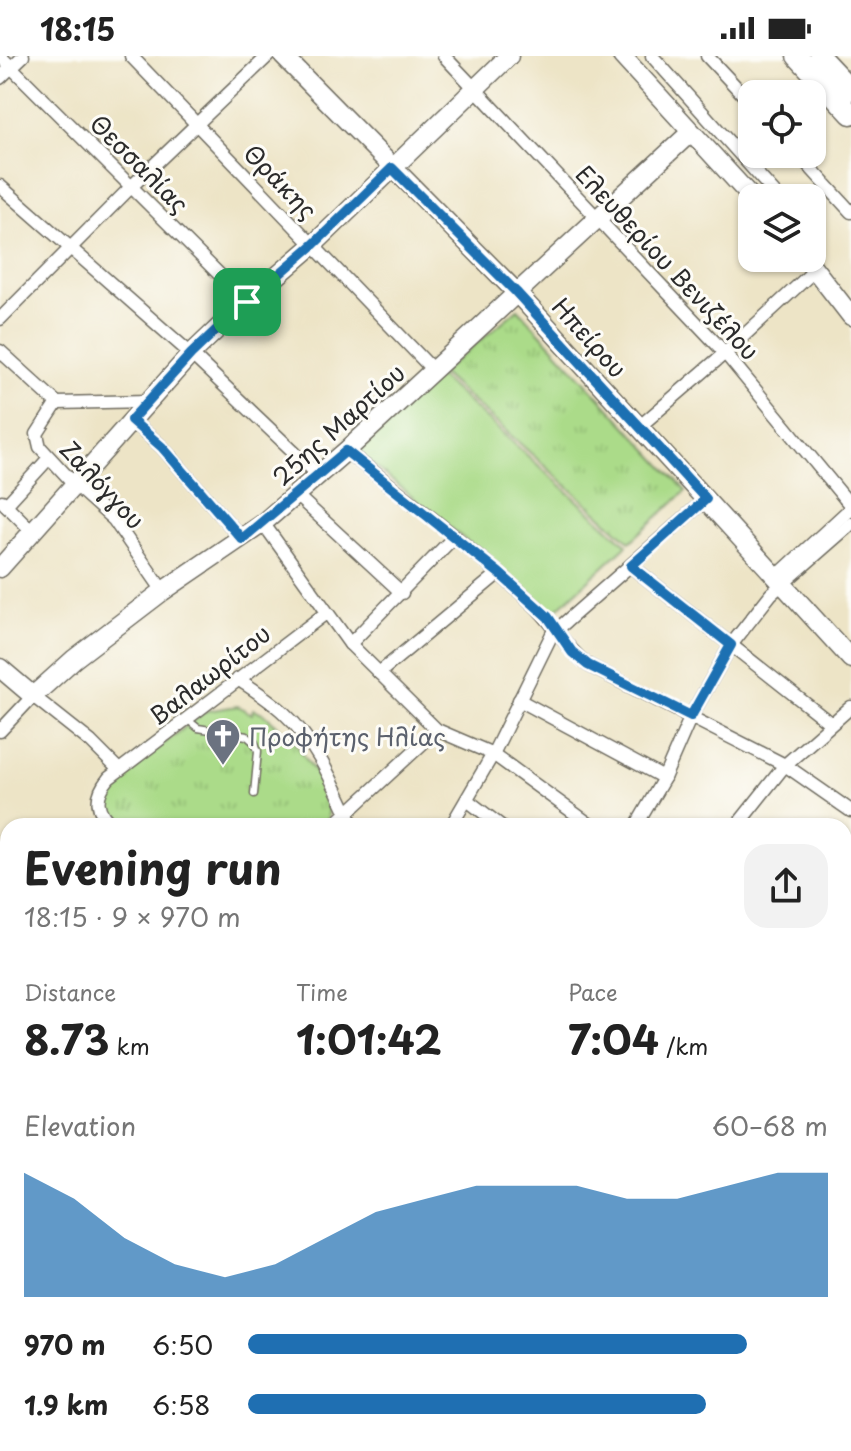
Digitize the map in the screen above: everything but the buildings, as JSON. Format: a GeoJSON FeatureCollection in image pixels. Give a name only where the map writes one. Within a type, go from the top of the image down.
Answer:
{"type":"FeatureCollection","features":[{"type":"Feature","properties":{"kind":"main road"},"geometry":{"type":"LineString","coordinates":[[797,56],[851,114]]}},
{"type":"Feature","properties":{"kind":"main road"},"geometry":{"type":"LineString","coordinates":[[819,56],[851,90]]}},
{"type":"Feature","properties":{"kind":"street","name":"Θεσσαλίας"},"geometry":{"type":"LineString","coordinates":[[0,56],[247,302]]}},
{"type":"Feature","properties":{"kind":"street"},"geometry":{"type":"LineString","coordinates":[[0,78],[23,56]]}},
{"type":"Feature","properties":{"kind":"street","name":"Θράκης"},"geometry":{"type":"LineString","coordinates":[[131,56],[433,370]]}},
{"type":"Feature","properties":{"kind":"street"},"geometry":{"type":"LineString","coordinates":[[0,319],[132,186],[268,56]]}},
{"type":"Feature","properties":{"kind":"street","name":"Ηπείρου"},"geometry":{"type":"LineString","coordinates":[[283,56],[516,292],[851,659]]}},
{"type":"Feature","properties":{"kind":"street","name":"Ελευθερίου Βενιζέλου"},"geometry":{"type":"LineString","coordinates":[[444,56],[725,353],[851,507]]}},
{"type":"Feature","properties":{"kind":"street"},"geometry":{"type":"LineString","coordinates":[[0,568],[191,354],[313,245],[509,56]]}},
{"type":"Feature","properties":{"kind":"street"},"geometry":{"type":"LineString","coordinates":[[622,56],[739,184]]}},
{"type":"Feature","properties":{"kind":"street"},"geometry":{"type":"LineString","coordinates":[[652,56],[766,184]]}},
{"type":"Feature","properties":{"kind":"street"},"geometry":{"type":"LineString","coordinates":[[707,56],[738,89]]}},
{"type":"Feature","properties":{"kind":"street","name":"25ης Μαρτίου"},"geometry":{"type":"LineString","coordinates":[[0,731],[74,659],[163,591],[263,523],[346,451],[691,132]]}},
{"type":"Feature","properties":{"kind":"street"},"geometry":{"type":"LineString","coordinates":[[811,168],[851,212]]}},
{"type":"Feature","properties":{"kind":"street"},"geometry":{"type":"LineString","coordinates":[[0,186],[191,354],[317,474]]}},
{"type":"Feature","properties":{"kind":"street"},"geometry":{"type":"LineString","coordinates":[[639,427],[725,353],[803,272]]}},
{"type":"Feature","properties":{"kind":"street"},"geometry":{"type":"LineString","coordinates":[[817,272],[851,316]]}},
{"type":"Feature","properties":{"kind":"street"},"geometry":{"type":"LineString","coordinates":[[0,351],[57,403],[149,401]]}},
{"type":"Feature","properties":{"kind":"street","name":"Ζαλόγγου"},"geometry":{"type":"LineString","coordinates":[[57,403],[37,434],[40,447],[75,485],[114,520],[163,591]]}},
{"type":"Feature","properties":{"kind":"street"},"geometry":{"type":"LineString","coordinates":[[131,420],[162,447],[242,539]]}},
{"type":"Feature","properties":{"kind":"street"},"geometry":{"type":"LineString","coordinates":[[346,451],[499,573],[548,617],[572,652],[588,665],[785,765],[851,811]]}},
{"type":"Feature","properties":{"kind":"street"},"geometry":{"type":"LineString","coordinates":[[33,532],[3,502],[49,458]]}},
{"type":"Feature","properties":{"kind":"street"},"geometry":{"type":"LineString","coordinates":[[295,494],[402,593]]}},
{"type":"Feature","properties":{"kind":"street"},"geometry":{"type":"LineString","coordinates":[[456,818],[557,630],[706,499]]}},
{"type":"Feature","properties":{"kind":"street"},"geometry":{"type":"LineString","coordinates":[[641,818],[664,778],[691,716],[731,645],[780,581],[851,507]]}},
{"type":"Feature","properties":{"kind":"street"},"geometry":{"type":"LineString","coordinates":[[263,523],[350,644],[437,730],[493,754],[581,818]]}},
{"type":"Feature","properties":{"kind":"street"},"geometry":{"type":"LineString","coordinates":[[780,581],[851,524]]}},
{"type":"Feature","properties":{"kind":"street"},"geometry":{"type":"LineString","coordinates":[[350,644],[455,536]]}},
{"type":"Feature","properties":{"kind":"street"},"geometry":{"type":"LineString","coordinates":[[631,566],[830,723]]}},
{"type":"Feature","properties":{"kind":"street"},"geometry":{"type":"LineString","coordinates":[[379,673],[499,573]]}},
{"type":"Feature","properties":{"kind":"street","name":"Βαλαωρίτου"},"geometry":{"type":"LineString","coordinates":[[119,770],[326,613]]}},
{"type":"Feature","properties":{"kind":"street"},"geometry":{"type":"LineString","coordinates":[[0,668],[91,742],[119,770],[99,793],[97,800],[105,818]]}},
{"type":"Feature","properties":{"kind":"street"},"geometry":{"type":"LineString","coordinates":[[238,679],[294,723],[336,785],[349,818]]}},
{"type":"Feature","properties":{"kind":"street"},"geometry":{"type":"LineString","coordinates":[[519,700],[664,778]]}},
{"type":"Feature","properties":{"kind":"street"},"geometry":{"type":"LineString","coordinates":[[743,818],[785,765],[851,707]]}},
{"type":"Feature","properties":{"kind":"street"},"geometry":{"type":"LineString","coordinates":[[342,818],[437,730]]}},
{"type":"Feature","properties":{"kind":"street"},"geometry":{"type":"LineString","coordinates":[[467,800],[491,818]]}},
{"type":"Feature","properties":{"kind":"street"},"geometry":{"type":"LineString","coordinates":[[97,818],[101,814]]}},
{"type":"Feature","properties":{"kind":"lane"},"geometry":{"type":"LineString","coordinates":[[188,720],[198,728],[247,736],[255,743],[258,751],[254,794]]}},
{"type":"Feature","properties":{"kind":"green space"},"geometry":{"type":"Polygon","coordinates":[[[518,309],[686,491],[630,542],[441,373],[518,309]]]}},
{"type":"Feature","properties":{"kind":"green space"},"geometry":{"type":"Polygon","coordinates":[[[439,376],[627,545],[554,612],[353,449],[439,376]]]}},
{"type":"Feature","properties":{"kind":"green space"},"geometry":{"type":"Polygon","coordinates":[[[238,706],[252,714],[253,709],[263,713],[293,739],[328,792],[328,818],[113,817],[104,797],[113,783],[206,711],[238,706]]]}},
{"type":"Feature","properties":{"kind":"place","name":"Προφήτης Ηλίας"},"geometry":{"type":"Point","coordinates":[223,767]}},
{"type":"Feature","properties":{"kind":"route"},"geometry":{"type":"LineString","coordinates":[[392,168],[516,292],[706,499],[631,566],[731,645],[691,716],[588,665],[561,639],[548,617],[499,573],[346,451],[242,539],[162,447],[131,420],[191,354],[247,302],[313,245],[392,168]]}}]}
